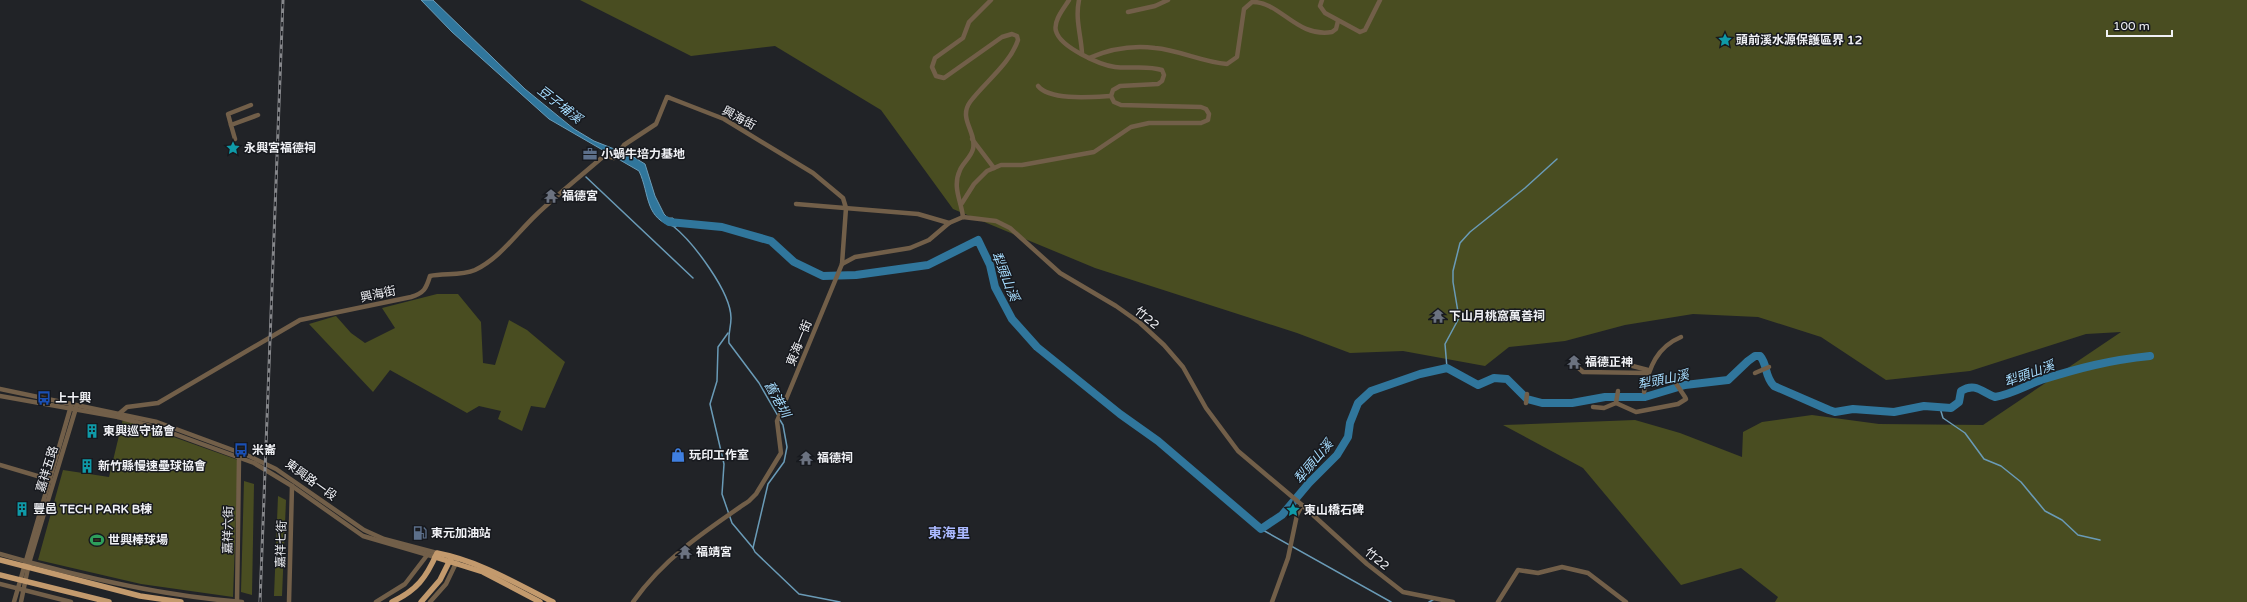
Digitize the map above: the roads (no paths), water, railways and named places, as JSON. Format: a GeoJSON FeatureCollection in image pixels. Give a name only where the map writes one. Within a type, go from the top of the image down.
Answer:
{"type":"FeatureCollection","features":[{"type":"Feature","properties":{"kind":"main road"},"geometry":{"type":"LineString","coordinates":[[392,602],[410,593],[428,572],[436,555]]}},
{"type":"Feature","properties":{"kind":"main road","name":"東興路一段"},"geometry":{"type":"LineString","coordinates":[[436,555],[484,567],[552,602]]}},
{"type":"Feature","properties":{"kind":"main road"},"geometry":{"type":"LineString","coordinates":[[421,602],[440,580],[451,558]]}},
{"type":"Feature","properties":{"kind":"main road"},"geometry":{"type":"LineString","coordinates":[[0,560],[26,565],[140,596],[181,602]]}},
{"type":"Feature","properties":{"kind":"main road","name":"東興路一段"},"geometry":{"type":"LineString","coordinates":[[458,560],[540,602]]}},
{"type":"Feature","properties":{"kind":"main road"},"geometry":{"type":"LineString","coordinates":[[0,575],[109,602]]}},
{"type":"Feature","properties":{"kind":"street"},"geometry":{"type":"LineString","coordinates":[[842,264],[855,257],[910,248],[929,240],[949,223],[963,217],[962,203],[957,196],[956,182],[960,169],[973,149],[972,138],[966,122],[967,107],[1016,46],[1018,40],[1017,36],[1012,34],[1002,37],[944,78],[936,76],[932,67],[935,58],[963,38],[969,22],[991,0]]}},
{"type":"Feature","properties":{"kind":"street"},"geometry":{"type":"LineString","coordinates":[[962,203],[974,184],[987,171],[1001,165],[1022,165],[1081,156],[1094,152],[1131,126],[1149,123],[1201,123],[1208,120],[1209,114],[1206,109],[1201,107],[1121,106],[1114,102],[1111,96],[1113,90],[1120,86],[1158,84],[1162,81],[1164,75],[1162,70],[1155,68],[1116,68],[1104,65],[1088,58],[1066,44],[1056,31],[1058,17],[1069,0]]}},
{"type":"Feature","properties":{"kind":"street"},"geometry":{"type":"LineString","coordinates":[[1079,0],[1077,23],[1082,40],[1082,54]]}},
{"type":"Feature","properties":{"kind":"street"},"geometry":{"type":"LineString","coordinates":[[1128,12],[1155,6],[1168,0]]}},
{"type":"Feature","properties":{"kind":"street"},"geometry":{"type":"LineString","coordinates":[[1322,0],[1320,6],[1322,10],[1358,32],[1362,31],[1380,0]]}},
{"type":"Feature","properties":{"kind":"street"},"geometry":{"type":"LineString","coordinates":[[1088,58],[1108,50],[1155,48],[1204,61],[1227,64],[1237,57],[1244,9],[1252,2],[1264,4],[1306,31],[1332,32],[1336,29],[1338,21]]}},
{"type":"Feature","properties":{"kind":"street"},"geometry":{"type":"LineString","coordinates":[[1038,86],[1042,91],[1062,96],[1111,96]]}},
{"type":"Feature","properties":{"kind":"street","name":"興海街"},"geometry":{"type":"LineString","coordinates":[[119,415],[127,406],[158,403],[300,320],[411,298],[422,294],[426,289],[430,276],[458,274],[473,270],[485,264],[493,259],[519,231],[556,196],[605,155],[614,158],[624,145],[653,128],[667,97],[724,119],[813,173],[843,198],[846,208]]}},
{"type":"Feature","properties":{"kind":"street"},"geometry":{"type":"LineString","coordinates":[[235,139],[228,114],[251,105]]}},
{"type":"Feature","properties":{"kind":"street"},"geometry":{"type":"LineString","coordinates":[[230,125],[258,115]]}},
{"type":"Feature","properties":{"kind":"street"},"geometry":{"type":"LineString","coordinates":[[972,138],[984,152],[994,168]]}},
{"type":"Feature","properties":{"kind":"street"},"geometry":{"type":"LineString","coordinates":[[796,204],[918,214],[949,223]]}},
{"type":"Feature","properties":{"kind":"street"},"geometry":{"type":"LineString","coordinates":[[842,264],[846,208]]}},
{"type":"Feature","properties":{"kind":"street","name":"竹22"},"geometry":{"type":"LineString","coordinates":[[963,217],[996,221],[1010,228],[1060,273],[1140,323],[1176,358],[1206,408],[1238,451],[1302,505],[1340,542],[1403,592],[1453,602]]}},
{"type":"Feature","properties":{"kind":"street","name":"東海一街"},"geometry":{"type":"LineString","coordinates":[[633,602],[654,575],[684,547],[756,494],[781,453],[777,425],[779,418],[842,264]]}},
{"type":"Feature","properties":{"kind":"street"},"geometry":{"type":"LineString","coordinates":[[1644,392],[1648,371],[1664,347],[1681,337]]}},
{"type":"Feature","properties":{"kind":"street"},"geometry":{"type":"LineString","coordinates":[[1609,364],[1621,363],[1648,371]]}},
{"type":"Feature","properties":{"kind":"street"},"geometry":{"type":"LineString","coordinates":[[1574,364],[1583,372],[1648,371]]}},
{"type":"Feature","properties":{"kind":"street"},"geometry":{"type":"LineString","coordinates":[[1755,373],[1767,368]]}},
{"type":"Feature","properties":{"kind":"street"},"geometry":{"type":"LineString","coordinates":[[1593,407],[1604,408],[1617,397],[1636,412],[1678,404],[1686,399],[1676,383]]}},
{"type":"Feature","properties":{"kind":"street","name":"東興路一段"},"geometry":{"type":"LineString","coordinates":[[0,389],[119,415],[239,458],[263,468],[292,486],[363,536],[429,553]]}},
{"type":"Feature","properties":{"kind":"street"},"geometry":{"type":"LineString","coordinates":[[1526,395],[1526,403]]}},
{"type":"Feature","properties":{"kind":"street","name":"東興路一段"},"geometry":{"type":"LineString","coordinates":[[0,396],[158,422],[276,469],[364,530],[384,539],[436,555]]}},
{"type":"Feature","properties":{"kind":"street","name":"嘉祥五路"},"geometry":{"type":"LineString","coordinates":[[26,565],[54,481],[74,404]]}},
{"type":"Feature","properties":{"kind":"street","name":"嘉祥五路"},"geometry":{"type":"LineString","coordinates":[[26,565],[48,480],[73,409]]}},
{"type":"Feature","properties":{"kind":"street","name":"嘉祥六街"},"geometry":{"type":"LineString","coordinates":[[237,602],[239,458]]}},
{"type":"Feature","properties":{"kind":"street"},"geometry":{"type":"LineString","coordinates":[[0,465],[54,481]]}},
{"type":"Feature","properties":{"kind":"street","name":"嘉祥七街"},"geometry":{"type":"LineString","coordinates":[[288,602],[292,486]]}},
{"type":"Feature","properties":{"kind":"street"},"geometry":{"type":"LineString","coordinates":[[1272,602],[1289,553],[1297,515],[1302,505]]}},
{"type":"Feature","properties":{"kind":"street"},"geometry":{"type":"LineString","coordinates":[[376,602],[405,584],[429,553]]}},
{"type":"Feature","properties":{"kind":"street"},"geometry":{"type":"LineString","coordinates":[[0,554],[26,565],[141,589],[206,601],[242,602]]}},
{"type":"Feature","properties":{"kind":"street"},"geometry":{"type":"LineString","coordinates":[[430,602],[446,584],[458,560]]}},
{"type":"Feature","properties":{"kind":"street"},"geometry":{"type":"LineString","coordinates":[[21,602],[24,591],[23,580],[26,565]]}},
{"type":"Feature","properties":{"kind":"street"},"geometry":{"type":"LineString","coordinates":[[1498,602],[1518,570],[1538,573],[1562,567],[1588,573],[1626,602]]}},
{"type":"Feature","properties":{"kind":"street"},"geometry":{"type":"LineString","coordinates":[[14,602],[17,589],[23,580]]}},
{"type":"Feature","properties":{"kind":"street"},"geometry":{"type":"LineString","coordinates":[[0,584],[71,602]]}},
{"type":"Feature","properties":{"kind":"water","name":"豆子埔溪"},"geometry":{"type":"Polygon","coordinates":[[[421,0],[433,0],[525,89],[574,129],[594,141],[632,156],[645,164],[655,196],[664,214],[668,218],[673,218],[677,224],[676,227],[666,224],[658,219],[653,212],[639,171],[549,119],[452,32],[421,0]]]}},
{"type":"Feature","properties":{"kind":"waterway"},"geometry":{"type":"LineString","coordinates":[[1447,368],[1445,344],[1459,318],[1453,282],[1453,271],[1460,243],[1470,232],[1525,188],[1557,159]]}},
{"type":"Feature","properties":{"kind":"waterway"},"geometry":{"type":"LineString","coordinates":[[586,177],[693,278]]}},
{"type":"Feature","properties":{"kind":"waterway","name":"犁頭山溪"},"geometry":{"type":"LineString","coordinates":[[666,220],[669,222],[722,227],[771,241],[794,262],[823,276],[856,275],[928,265],[978,240],[990,265],[995,287],[1012,319],[1037,347],[1120,414],[1158,441],[1261,529],[1282,515],[1309,483],[1337,455],[1348,437],[1350,423],[1358,403],[1371,391],[1420,374],[1447,368],[1478,385],[1494,378],[1507,379],[1527,399],[1542,403],[1572,403],[1605,397],[1645,397],[1685,385],[1728,380],[1748,361],[1755,356],[1760,356],[1774,386],[1829,410],[1835,412],[1853,409],[1894,412],[1924,406],[1951,408],[1959,402],[1961,391],[1966,388],[1970,387],[1978,389],[1995,397],[2001,396],[2041,380],[2082,368],[2108,362],[2150,356]]}},
{"type":"Feature","properties":{"kind":"waterway","name":"舊港圳"},"geometry":{"type":"LineString","coordinates":[[673,226],[700,255],[718,282],[725,295],[731,318],[729,343],[759,383],[778,416]]}},
{"type":"Feature","properties":{"kind":"waterway","name":"舊港圳"},"geometry":{"type":"LineString","coordinates":[[728,333],[718,347],[717,381],[710,404],[724,464],[722,494],[732,523],[753,548]]}},
{"type":"Feature","properties":{"kind":"waterway"},"geometry":{"type":"LineString","coordinates":[[1940,408],[1943,418],[1965,433],[1984,459],[2001,466],[2021,482],[2045,511],[2062,520],[2078,535],[2100,540]]}},
{"type":"Feature","properties":{"kind":"waterway","name":"舊港圳"},"geometry":{"type":"LineString","coordinates":[[780,420],[783,425],[787,447],[784,462],[768,484],[753,548],[755,552],[799,594],[840,602]]}},
{"type":"Feature","properties":{"kind":"waterway"},"geometry":{"type":"LineString","coordinates":[[1261,529],[1391,602]]}},
{"type":"Feature","properties":{"kind":"waterway"},"geometry":{"type":"LineString","coordinates":[[1429,602],[1433,600]]}},
{"type":"Feature","properties":{"kind":"railway"},"geometry":{"type":"LineString","coordinates":[[260,602],[283,0]]}},
{"type":"Feature","properties":{"kind":"place","name":"頭前溪水源保護區界 12"},"geometry":{"type":"Point","coordinates":[1725,40]}},
{"type":"Feature","properties":{"kind":"place","name":"永興宮福德祠"},"geometry":{"type":"Point","coordinates":[233,148]}},
{"type":"Feature","properties":{"kind":"place","name":"小蝸牛培力基地"},"geometry":{"type":"Point","coordinates":[590,154]}},
{"type":"Feature","properties":{"kind":"place","name":"福德宮"},"geometry":{"type":"Point","coordinates":[551,196]}},
{"type":"Feature","properties":{"kind":"place","name":"下山月桃窩萬善祠"},"geometry":{"type":"Point","coordinates":[1438,316]}},
{"type":"Feature","properties":{"kind":"place","name":"福德正神"},"geometry":{"type":"Point","coordinates":[1574,362]}},
{"type":"Feature","properties":{"kind":"place","name":"上十興"},"geometry":{"type":"Point","coordinates":[44,398]}},
{"type":"Feature","properties":{"kind":"place","name":"東興巡守協會"},"geometry":{"type":"Point","coordinates":[92,431]}},
{"type":"Feature","properties":{"kind":"place","name":"米崙"},"geometry":{"type":"Point","coordinates":[241,450]}},
{"type":"Feature","properties":{"kind":"place","name":"玩印工作室"},"geometry":{"type":"Point","coordinates":[678,455]}},
{"type":"Feature","properties":{"kind":"place","name":"福德祠"},"geometry":{"type":"Point","coordinates":[806,458]}},
{"type":"Feature","properties":{"kind":"place","name":"新竹縣慢速壘球協會"},"geometry":{"type":"Point","coordinates":[87,466]}},
{"type":"Feature","properties":{"kind":"place","name":"豐邑 TECH PARK B棟"},"geometry":{"type":"Point","coordinates":[22,509]}},
{"type":"Feature","properties":{"kind":"place","name":"東山橋石碑"},"geometry":{"type":"Point","coordinates":[1293,510]}},
{"type":"Feature","properties":{"kind":"place","name":"東元加油站"},"geometry":{"type":"Point","coordinates":[420,533]}},
{"type":"Feature","properties":{"kind":"place","name":"世興棒球場"},"geometry":{"type":"Point","coordinates":[97,540]}},
{"type":"Feature","properties":{"kind":"place","name":"福靖宮"},"geometry":{"type":"Point","coordinates":[685,552]}},
{"type":"Feature","properties":{"kind":"district","name":"東海里"},"geometry":{"type":"Point","coordinates":[949,533]}}]}
